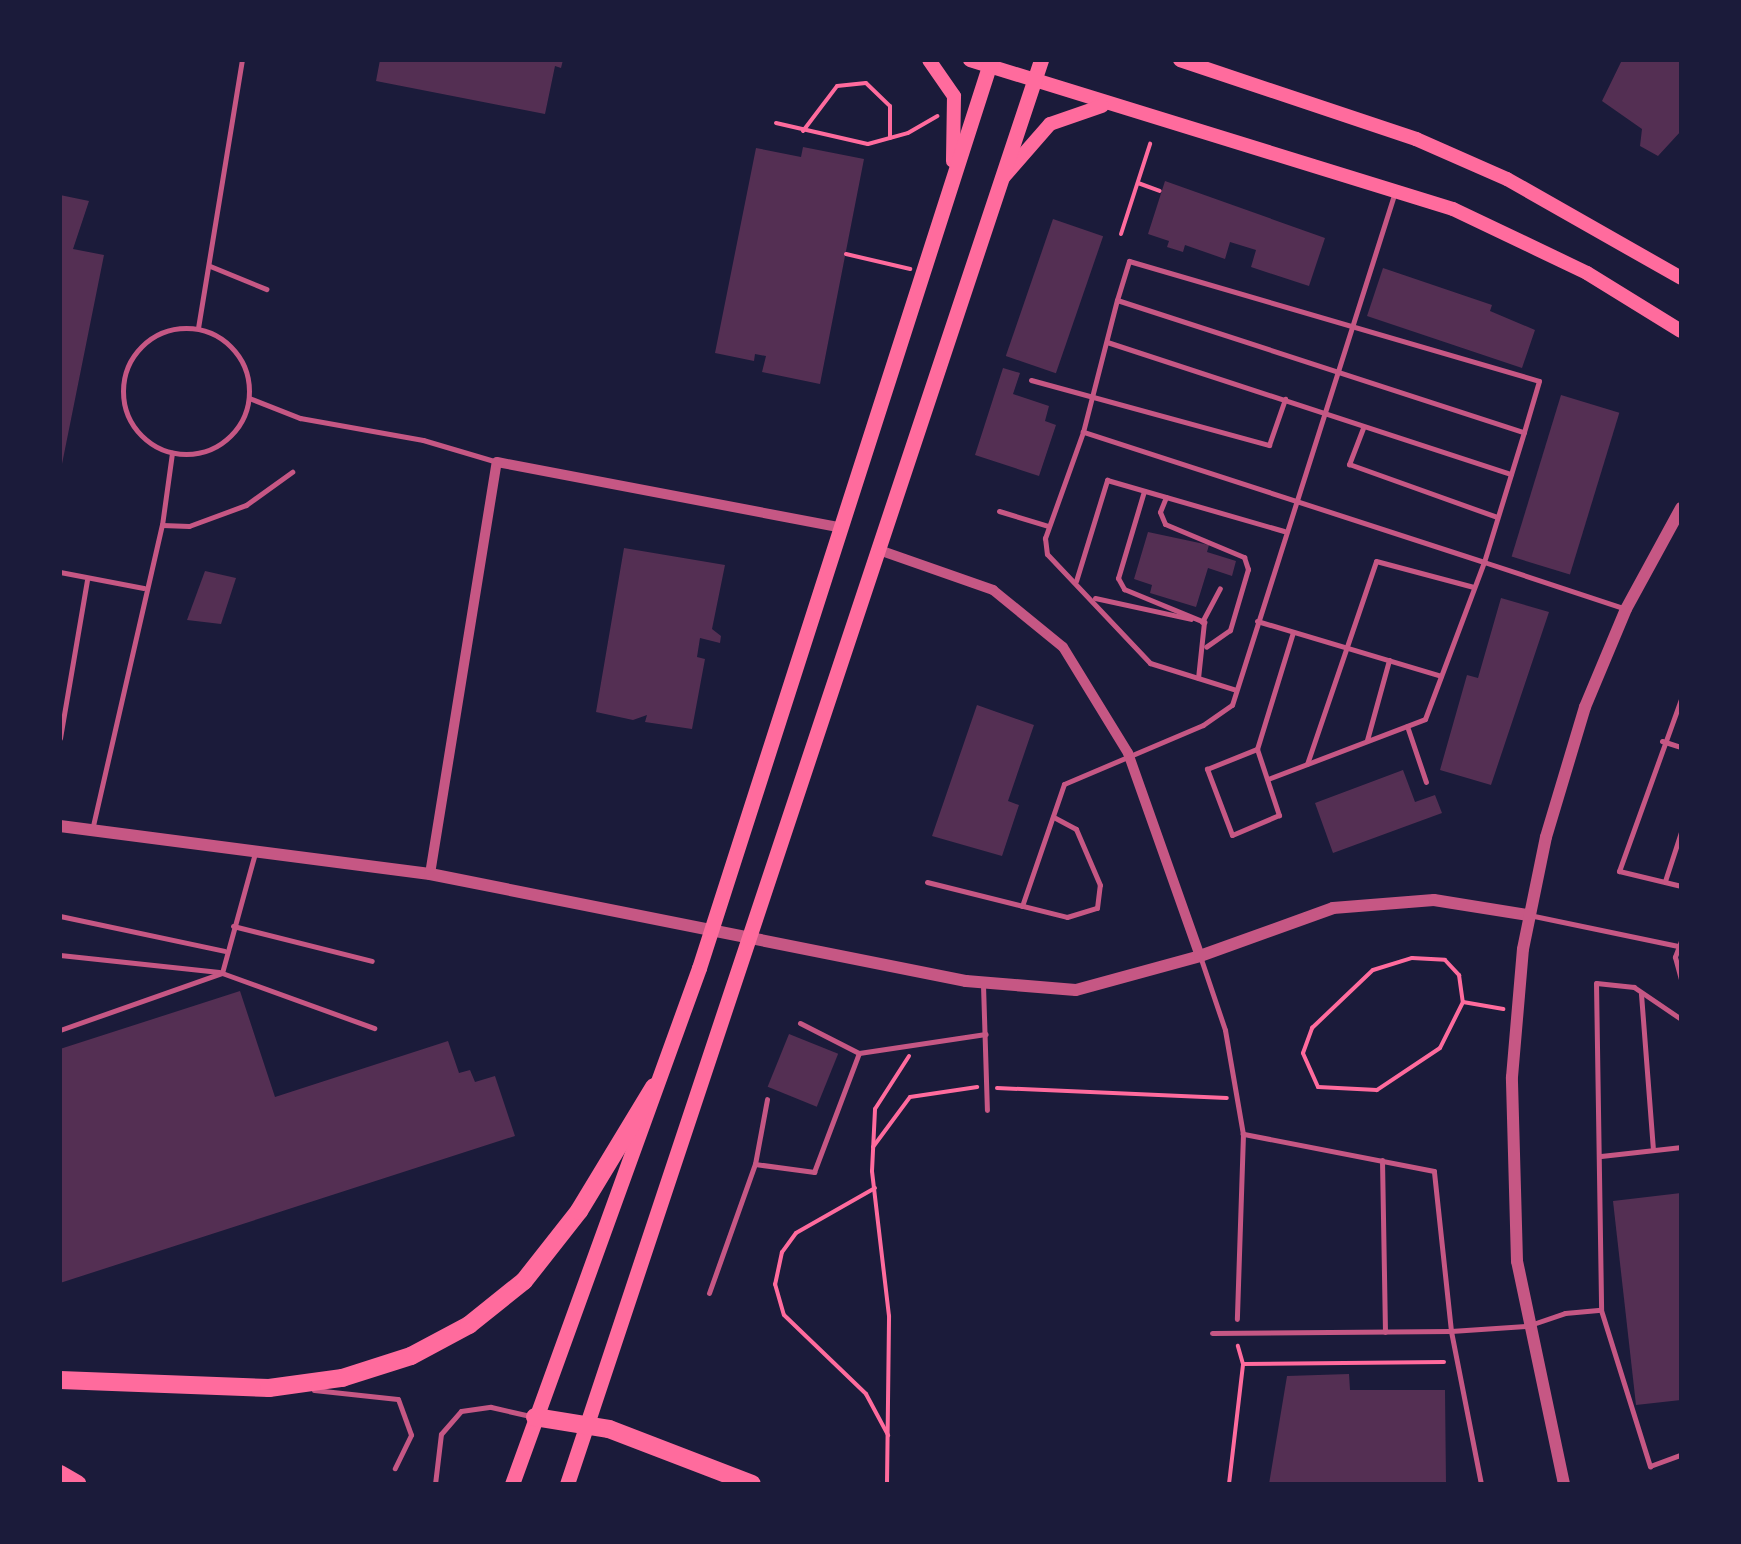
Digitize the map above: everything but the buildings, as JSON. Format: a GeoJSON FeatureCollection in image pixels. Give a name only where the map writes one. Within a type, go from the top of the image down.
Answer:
{"type":"FeatureCollection","features":[{"type":"Feature","properties":{"kind":"highway"},"geometry":{"type":"LineString","coordinates":[[60,1380],[268,1388],[376,1367],[469,1325],[524,1281],[557,1239],[654,1087]]}},
{"type":"Feature","properties":{"kind":"highway"},"geometry":{"type":"LineString","coordinates":[[534,1417],[587,1424],[752,1484]]}},
{"type":"Feature","properties":{"kind":"highway"},"geometry":{"type":"LineString","coordinates":[[60,1474],[77,1484]]}},
{"type":"Feature","properties":{"kind":"main road"},"geometry":{"type":"LineString","coordinates":[[929,60],[954,96],[949,193]]}},
{"type":"Feature","properties":{"kind":"main road"},"geometry":{"type":"LineString","coordinates":[[970,60],[1394,192],[1517,236],[1681,332]]}},
{"type":"Feature","properties":{"kind":"main road"},"geometry":{"type":"LineString","coordinates":[[567,1484],[1042,60]]}},
{"type":"Feature","properties":{"kind":"main road"},"geometry":{"type":"LineString","coordinates":[[1180,60],[1416,138],[1576,216],[1681,278]]}},
{"type":"Feature","properties":{"kind":"main road"},"geometry":{"type":"LineString","coordinates":[[512,1484],[699,968],[844,528],[990,64]]}},
{"type":"Feature","properties":{"kind":"main road"},"geometry":{"type":"LineString","coordinates":[[1002,180],[1050,124],[1106,105]]}},
{"type":"Feature","properties":{"kind":"street"},"geometry":{"type":"LineString","coordinates":[[430,874],[497,462],[844,528]]}},
{"type":"Feature","properties":{"kind":"street"},"geometry":{"type":"LineString","coordinates":[[1564,1484],[1528,1326],[1512,1192],[1516,1011],[1528,915],[1585,707],[1626,609],[1681,508]]}},
{"type":"Feature","properties":{"kind":"street"},"geometry":{"type":"LineString","coordinates":[[879,550],[946,568],[1019,604],[1092,686],[1128,753],[1200,956]]}},
{"type":"Feature","properties":{"kind":"street"},"geometry":{"type":"LineString","coordinates":[[60,826],[430,874],[983,982],[1076,990],[1200,956],[1267,927],[1391,899],[1466,902],[1528,915]]}},
{"type":"Feature","properties":{"kind":"lane"},"geometry":{"type":"LineString","coordinates":[[198,328],[242,60]]}},
{"type":"Feature","properties":{"kind":"lane"},"geometry":{"type":"LineString","coordinates":[[1022,906],[1064,784],[1128,753],[1203,724],[1232,706],[1294,496],[1394,192]]}},
{"type":"Feature","properties":{"kind":"lane"},"geometry":{"type":"LineString","coordinates":[[1236,690],[1150,663],[1048,554],[1049,527],[1083,432],[1129,261],[1539,381],[1484,562],[1426,719],[1268,778]]}},
{"type":"Feature","properties":{"kind":"lane"},"geometry":{"type":"LineString","coordinates":[[210,266],[266,289]]}},
{"type":"Feature","properties":{"kind":"lane"},"geometry":{"type":"LineString","coordinates":[[1117,300],[1524,432]]}},
{"type":"Feature","properties":{"kind":"lane"},"geometry":{"type":"LineString","coordinates":[[198,328],[237,353],[249,398],[223,442],[190,455],[172,453],[138,434],[127,417],[123,378],[151,338],[198,328]]}},
{"type":"Feature","properties":{"kind":"lane"},"geometry":{"type":"LineString","coordinates":[[1106,342],[1511,474]]}},
{"type":"Feature","properties":{"kind":"lane"},"geometry":{"type":"LineString","coordinates":[[1031,380],[1070,394],[1093,392],[1268,445],[1285,399]]}},
{"type":"Feature","properties":{"kind":"lane"},"geometry":{"type":"LineString","coordinates":[[249,398],[300,418],[423,440],[497,462]]}},
{"type":"Feature","properties":{"kind":"lane"},"geometry":{"type":"LineString","coordinates":[[1363,428],[1349,464],[1497,518]]}},
{"type":"Feature","properties":{"kind":"lane"},"geometry":{"type":"LineString","coordinates":[[1083,432],[1294,496],[1626,609]]}},
{"type":"Feature","properties":{"kind":"lane"},"geometry":{"type":"LineString","coordinates":[[92,832],[143,588],[162,525],[172,453]]}},
{"type":"Feature","properties":{"kind":"lane"},"geometry":{"type":"LineString","coordinates":[[162,525],[189,526],[246,505],[292,472]]}},
{"type":"Feature","properties":{"kind":"lane"},"geometry":{"type":"LineString","coordinates":[[1076,581],[1108,480],[1284,531]]}},
{"type":"Feature","properties":{"kind":"lane"},"geometry":{"type":"LineString","coordinates":[[1144,491],[1118,578],[1124,589],[1204,622]]}},
{"type":"Feature","properties":{"kind":"lane"},"geometry":{"type":"LineString","coordinates":[[1166,497],[1160,512],[1165,524],[1244,557],[1248,568],[1230,630],[1206,647]]}},
{"type":"Feature","properties":{"kind":"lane"},"geometry":{"type":"LineString","coordinates":[[999,511],[1049,527]]}},
{"type":"Feature","properties":{"kind":"lane"},"geometry":{"type":"LineString","coordinates":[[1308,764],[1344,647],[1355,634],[1376,561],[1474,587]]}},
{"type":"Feature","properties":{"kind":"lane"},"geometry":{"type":"LineString","coordinates":[[60,572],[143,588]]}},
{"type":"Feature","properties":{"kind":"lane"},"geometry":{"type":"LineString","coordinates":[[60,738],[87,580]]}},
{"type":"Feature","properties":{"kind":"lane"},"geometry":{"type":"LineString","coordinates":[[1198,678],[1206,647],[1204,622],[1220,588]]}},
{"type":"Feature","properties":{"kind":"lane"},"geometry":{"type":"LineString","coordinates":[[1092,597],[1204,622]]}},
{"type":"Feature","properties":{"kind":"lane"},"geometry":{"type":"LineString","coordinates":[[1257,621],[1442,676]]}},
{"type":"Feature","properties":{"kind":"lane"},"geometry":{"type":"LineString","coordinates":[[1257,750],[1207,769],[1232,835],[1279,815],[1257,750],[1293,632]]}},
{"type":"Feature","properties":{"kind":"lane"},"geometry":{"type":"LineString","coordinates":[[1367,741],[1389,660]]}},
{"type":"Feature","properties":{"kind":"lane"},"geometry":{"type":"LineString","coordinates":[[1681,699],[1662,741],[1619,871],[1681,886]]}},
{"type":"Feature","properties":{"kind":"lane"},"geometry":{"type":"LineString","coordinates":[[1407,726],[1426,782]]}},
{"type":"Feature","properties":{"kind":"lane"},"geometry":{"type":"LineString","coordinates":[[1662,741],[1681,747]]}},
{"type":"Feature","properties":{"kind":"lane"},"geometry":{"type":"LineString","coordinates":[[927,882],[1066,917],[1097,908],[1100,885],[1076,829],[1052,817]]}},
{"type":"Feature","properties":{"kind":"lane"},"geometry":{"type":"LineString","coordinates":[[1664,882],[1681,832]]}},
{"type":"Feature","properties":{"kind":"lane"},"geometry":{"type":"LineString","coordinates":[[222,973],[224,952],[255,853]]}},
{"type":"Feature","properties":{"kind":"lane"},"geometry":{"type":"LineString","coordinates":[[1528,915],[1680,943],[1681,979]]}},
{"type":"Feature","properties":{"kind":"lane"},"geometry":{"type":"LineString","coordinates":[[60,916],[224,952]]}},
{"type":"Feature","properties":{"kind":"lane"},"geometry":{"type":"LineString","coordinates":[[233,926],[372,961]]}},
{"type":"Feature","properties":{"kind":"lane"},"geometry":{"type":"LineString","coordinates":[[60,955],[222,973],[374,1028]]}},
{"type":"Feature","properties":{"kind":"lane"},"geometry":{"type":"LineString","coordinates":[[1200,956],[1225,1030],[1242,1134],[1238,1319]]}},
{"type":"Feature","properties":{"kind":"lane"},"geometry":{"type":"LineString","coordinates":[[60,1030],[222,973]]}},
{"type":"Feature","properties":{"kind":"lane"},"geometry":{"type":"LineString","coordinates":[[983,982],[987,1110]]}},
{"type":"Feature","properties":{"kind":"lane"},"geometry":{"type":"LineString","coordinates":[[1681,1019],[1641,992],[1596,983],[1601,1310],[1650,1466],[1681,1455]]}},
{"type":"Feature","properties":{"kind":"lane"},"geometry":{"type":"LineString","coordinates":[[1641,992],[1653,1150]]}},
{"type":"Feature","properties":{"kind":"lane"},"geometry":{"type":"LineString","coordinates":[[800,1024],[859,1053],[986,1034]]}},
{"type":"Feature","properties":{"kind":"lane"},"geometry":{"type":"LineString","coordinates":[[755,1164],[814,1172],[859,1053]]}},
{"type":"Feature","properties":{"kind":"lane"},"geometry":{"type":"LineString","coordinates":[[709,1293],[755,1164],[767,1099]]}},
{"type":"Feature","properties":{"kind":"lane"},"geometry":{"type":"LineString","coordinates":[[1242,1134],[1434,1171],[1451,1331],[1481,1484]]}},
{"type":"Feature","properties":{"kind":"lane"},"geometry":{"type":"LineString","coordinates":[[1600,1156],[1681,1147]]}},
{"type":"Feature","properties":{"kind":"lane"},"geometry":{"type":"LineString","coordinates":[[1382,1159],[1385,1332]]}},
{"type":"Feature","properties":{"kind":"lane"},"geometry":{"type":"LineString","coordinates":[[1212,1333],[1451,1331],[1528,1326],[1566,1313],[1601,1310]]}},
{"type":"Feature","properties":{"kind":"lane"},"geometry":{"type":"LineString","coordinates":[[268,1388],[375,1392],[398,1399],[411,1435],[395,1468]]}},
{"type":"Feature","properties":{"kind":"lane"},"geometry":{"type":"LineString","coordinates":[[435,1484],[441,1434],[461,1410],[492,1407],[534,1417]]}},
{"type":"Feature","properties":{"kind":"path"},"geometry":{"type":"LineString","coordinates":[[802,131],[837,86],[866,82],[890,106],[890,138]]}},
{"type":"Feature","properties":{"kind":"path"},"geometry":{"type":"LineString","coordinates":[[776,123],[868,144],[890,138],[943,112]]}},
{"type":"Feature","properties":{"kind":"path"},"geometry":{"type":"LineString","coordinates":[[1121,234],[1150,144]]}},
{"type":"Feature","properties":{"kind":"path"},"geometry":{"type":"LineString","coordinates":[[1138,184],[1160,191]]}},
{"type":"Feature","properties":{"kind":"path"},"geometry":{"type":"LineString","coordinates":[[846,254],[924,272]]}},
{"type":"Feature","properties":{"kind":"path"},"geometry":{"type":"LineString","coordinates":[[1412,958],[1445,960],[1459,975],[1463,1002],[1440,1048],[1377,1090],[1318,1086],[1307,1072],[1303,1054],[1312,1028],[1374,970],[1412,958]]}},
{"type":"Feature","properties":{"kind":"path"},"geometry":{"type":"LineString","coordinates":[[1463,1002],[1516,1011]]}},
{"type":"Feature","properties":{"kind":"path"},"geometry":{"type":"LineString","coordinates":[[887,1484],[889,1316],[873,1147],[882,1091],[918,1045]]}},
{"type":"Feature","properties":{"kind":"path"},"geometry":{"type":"LineString","coordinates":[[873,1147],[910,1097],[987,1087],[1238,1098]]}},
{"type":"Feature","properties":{"kind":"path"},"geometry":{"type":"LineString","coordinates":[[875,1188],[796,1233],[782,1252],[776,1284],[784,1315],[866,1394],[889,1438]]}},
{"type":"Feature","properties":{"kind":"path"},"geometry":{"type":"LineString","coordinates":[[1230,1484],[1243,1364],[1234,1334]]}},
{"type":"Feature","properties":{"kind":"path"},"geometry":{"type":"LineString","coordinates":[[1243,1364],[1444,1362],[1448,1379]]}}]}
